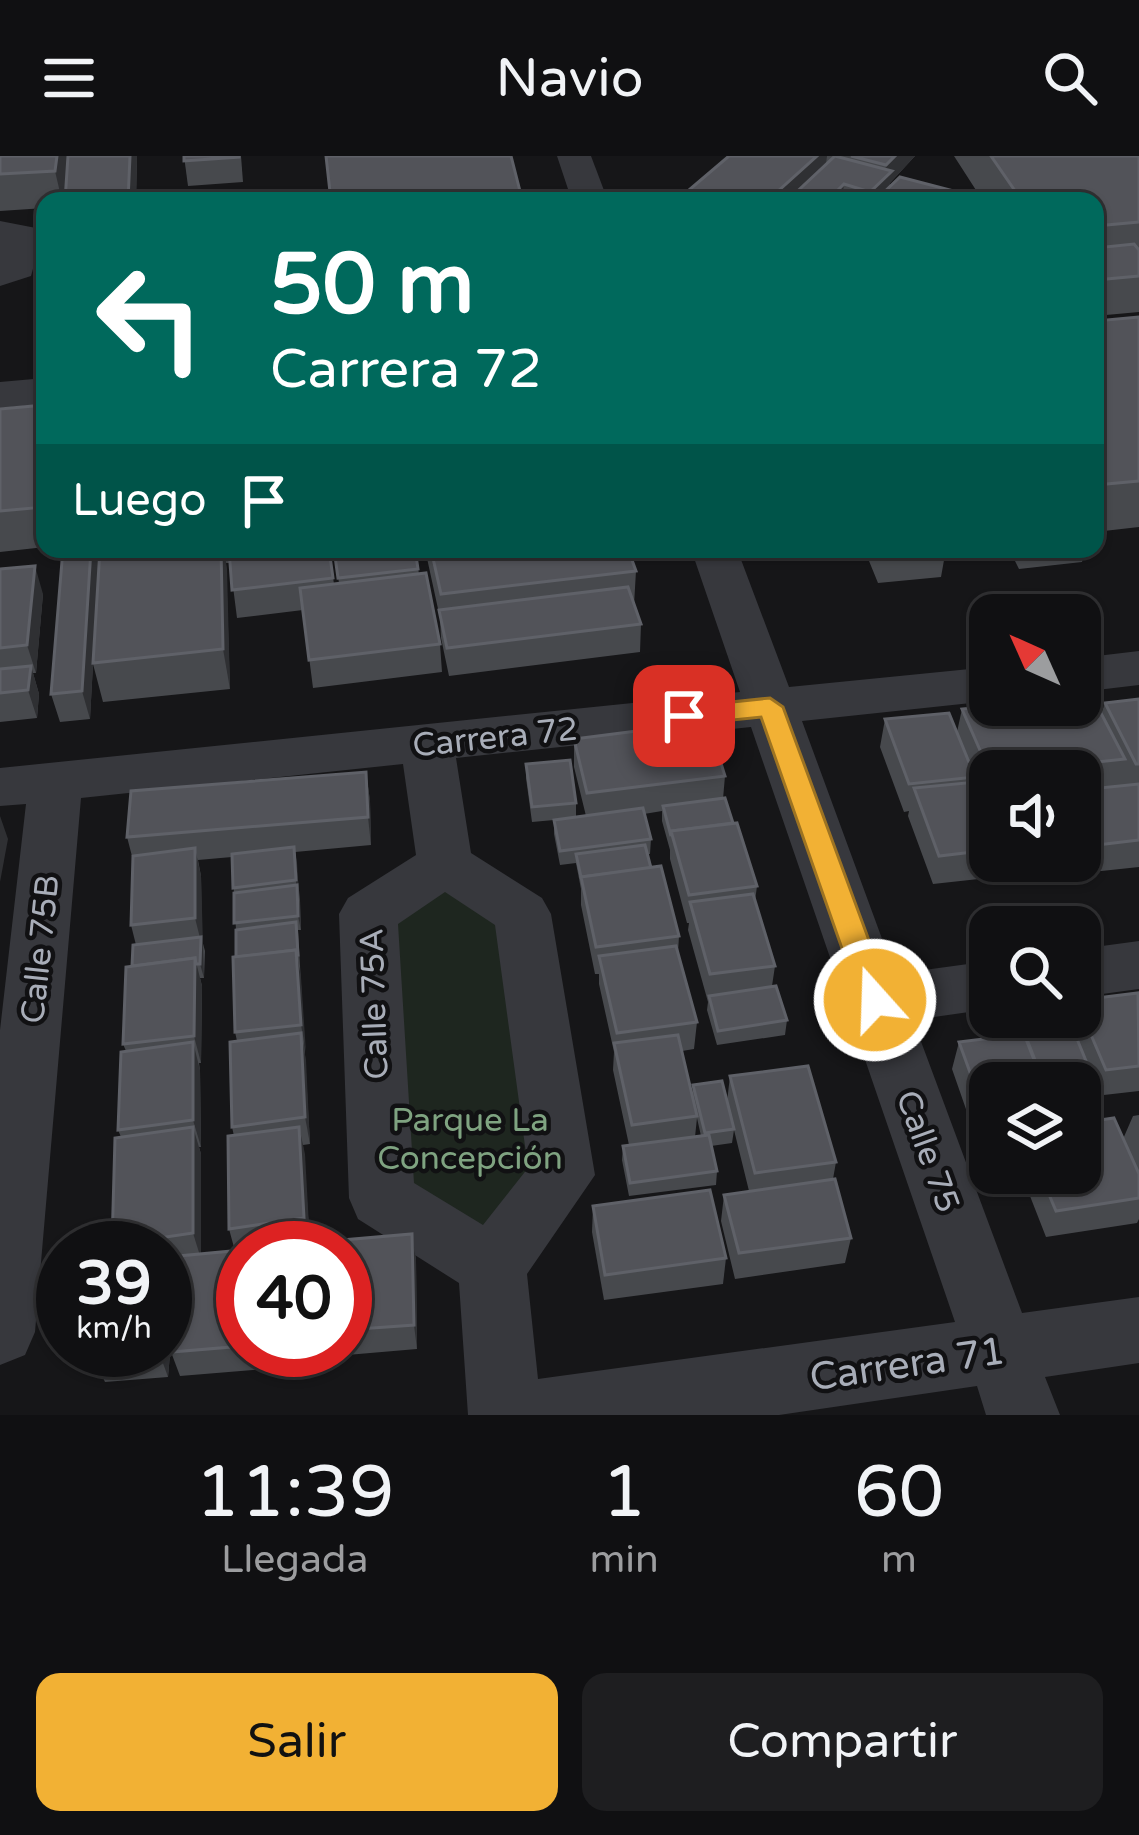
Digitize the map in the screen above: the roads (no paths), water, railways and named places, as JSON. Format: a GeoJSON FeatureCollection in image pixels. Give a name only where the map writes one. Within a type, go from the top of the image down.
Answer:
{"type":"FeatureCollection","features":[{"type":"Feature","properties":{"kind":"street"},"geometry":{"type":"LineString","coordinates":[[574,156],[587,192]]}},
{"type":"Feature","properties":{"kind":"street"},"geometry":{"type":"LineString","coordinates":[[0,232],[23,236],[17,268],[0,274]]}},
{"type":"Feature","properties":{"kind":"street"},"geometry":{"type":"LineString","coordinates":[[0,395],[36,393]]}},
{"type":"Feature","properties":{"kind":"street","name":"Calle 75"},"geometry":{"type":"LineString","coordinates":[[717,558],[1023,1415]]}},
{"type":"Feature","properties":{"kind":"street"},"geometry":{"type":"LineString","coordinates":[[1101,672],[1139,668]]}},
{"type":"Feature","properties":{"kind":"street","name":"Carrera 72"},"geometry":{"type":"LineString","coordinates":[[28,784],[969,686]]}},
{"type":"Feature","properties":{"kind":"street"},"geometry":{"type":"LineString","coordinates":[[427,742],[445,864],[522,914],[562,1175],[493,1267],[505,1415]]}},
{"type":"Feature","properties":{"kind":"street","name":"Calle 75B"},"geometry":{"type":"LineString","coordinates":[[0,1332],[28,784]]}},
{"type":"Feature","properties":{"kind":"street","name":"Calle 75A"},"geometry":{"type":"LineString","coordinates":[[445,864],[368,914],[382,1198],[493,1267]]}},
{"type":"Feature","properties":{"kind":"street"},"geometry":{"type":"LineString","coordinates":[[1101,970],[1139,965]]}},
{"type":"Feature","properties":{"kind":"street"},"geometry":{"type":"LineString","coordinates":[[875,1000],[969,988]]}},
{"type":"Feature","properties":{"kind":"street","name":"Carrera 71"},"geometry":{"type":"LineString","coordinates":[[533,1415],[1139,1330]]}},
{"type":"Feature","properties":{"kind":"park label","name":"Parque La Concepción"},"geometry":{"type":"Point","coordinates":[470,1138]}}]}
